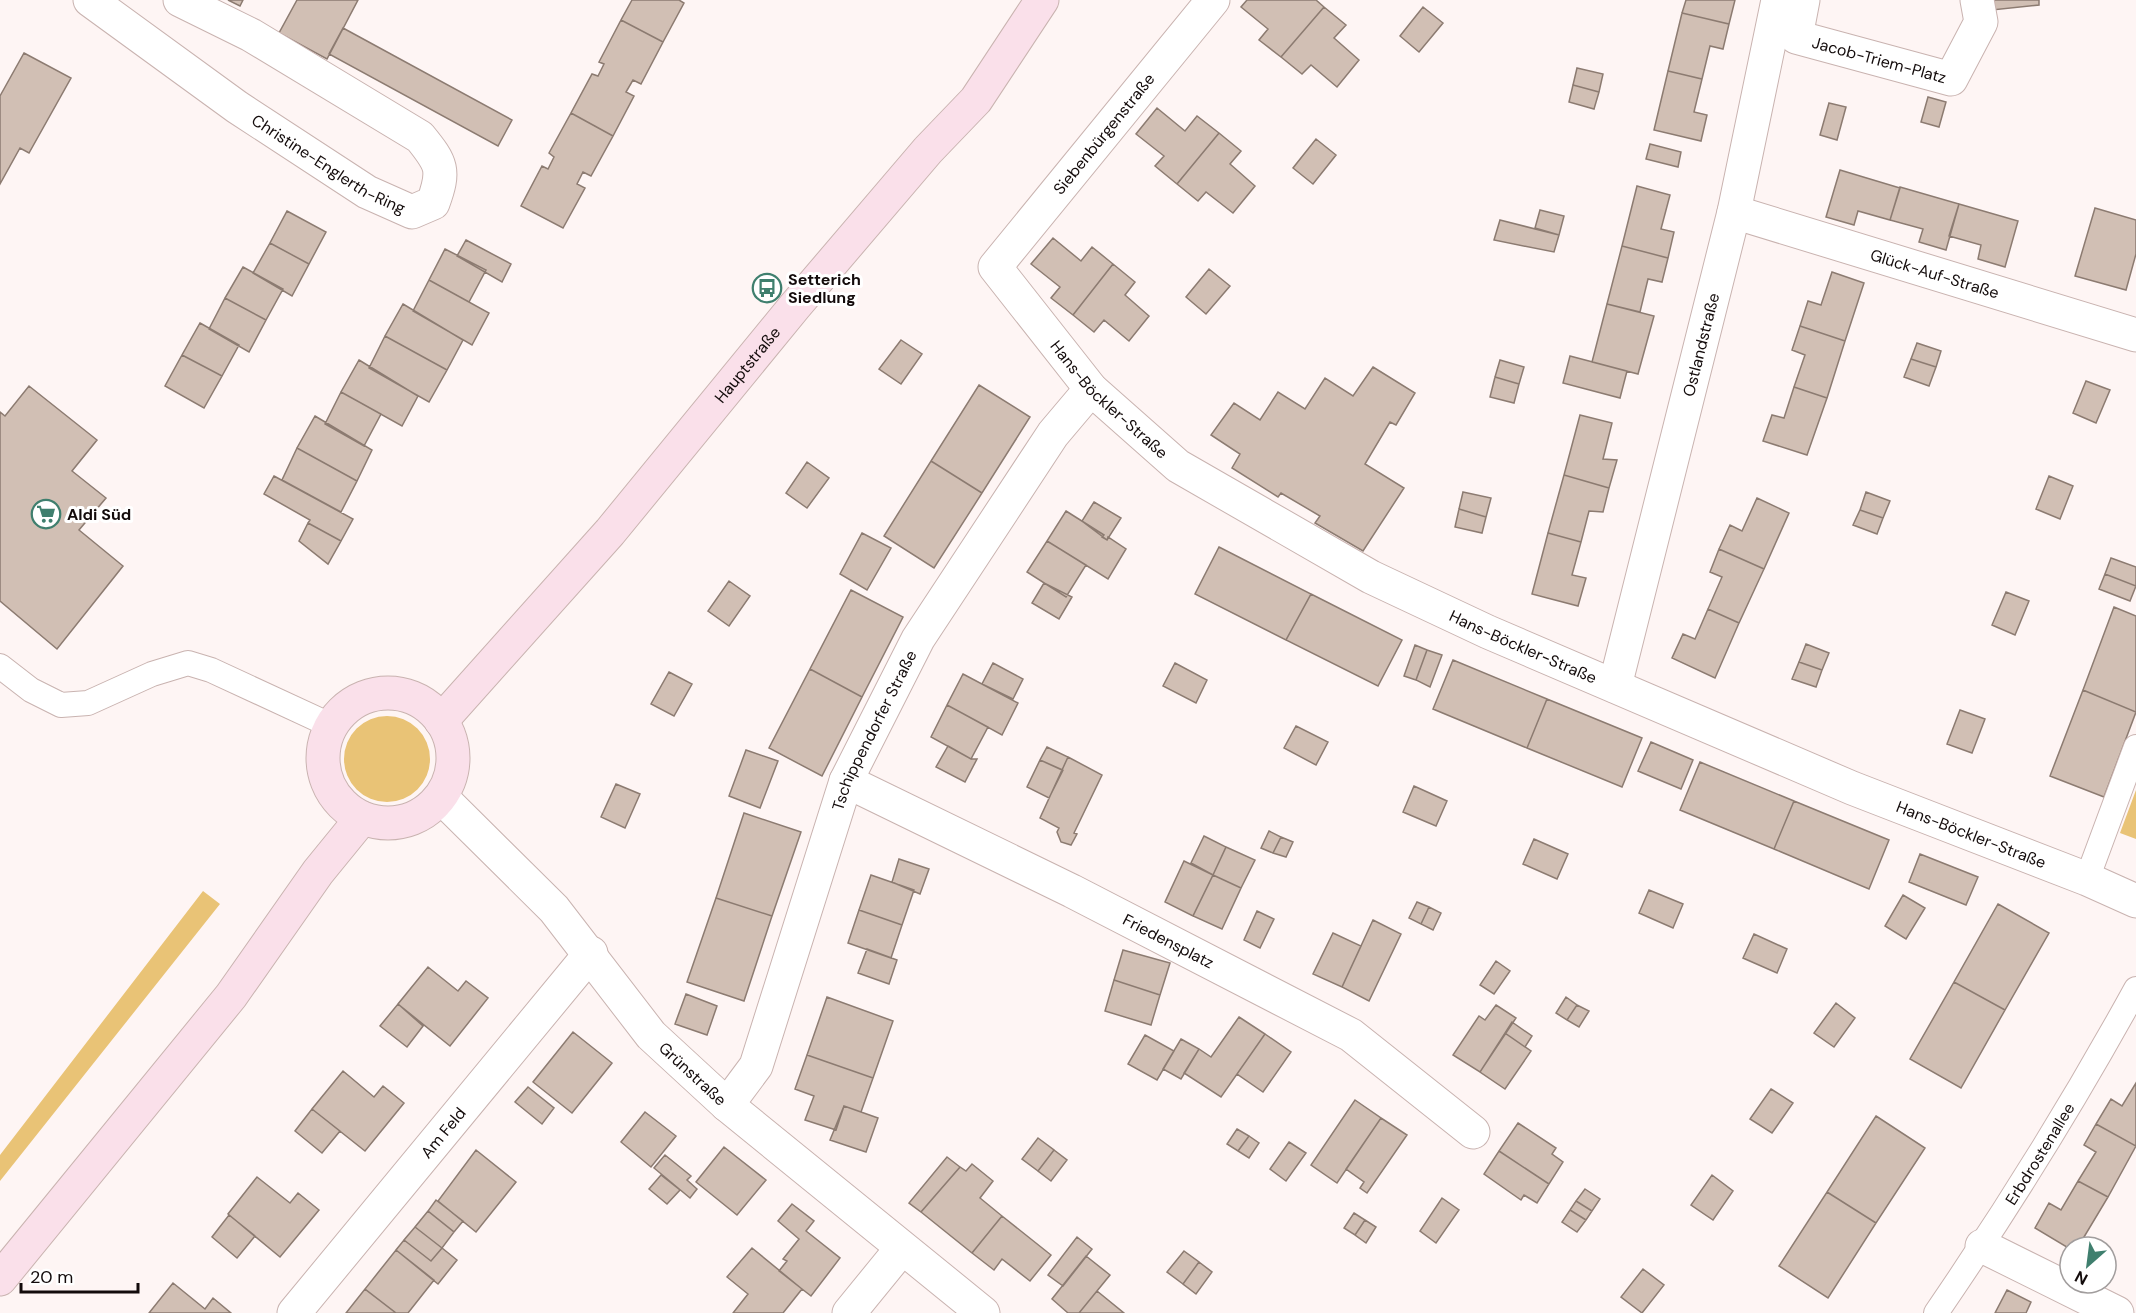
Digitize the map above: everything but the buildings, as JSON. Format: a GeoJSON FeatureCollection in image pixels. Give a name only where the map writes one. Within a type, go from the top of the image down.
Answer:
{"type":"FeatureCollection","features":[{"type":"Feature","properties":{"kind":"main road","name":"Hauptstraße"},"geometry":{"type":"LineString","coordinates":[[441,721],[610,532],[795,306],[928,150],[976,100],[1042,0]]}},
{"type":"Feature","properties":{"kind":"main road"},"geometry":{"type":"LineString","coordinates":[[385,693],[406,696],[426,705],[441,721],[450,739],[453,759],[450,778],[441,797],[429,810],[405,820],[379,822],[362,818],[347,808],[335,795],[327,779],[323,761],[325,744],[332,726],[345,709],[364,698],[385,693]]}},
{"type":"Feature","properties":{"kind":"main road"},"geometry":{"type":"LineString","coordinates":[[0,1279],[231,996],[318,872],[362,818]]}},
{"type":"Feature","properties":{"kind":"street","name":"Christine-Englerth-Ring"},"geometry":{"type":"LineString","coordinates":[[90,0],[237,107],[367,192],[412,212],[433,203],[441,180],[437,158],[420,137],[251,35],[180,0]]}},
{"type":"Feature","properties":{"kind":"street","name":"Siebenbürgenstraße"},"geometry":{"type":"LineString","coordinates":[[995,267],[1213,0]]}},
{"type":"Feature","properties":{"kind":"street","name":"Ostlandstraße"},"geometry":{"type":"LineString","coordinates":[[1615,686],[1734,212],[1778,0]]}},
{"type":"Feature","properties":{"kind":"street","name":"Jacob-Triem-Platz"},"geometry":{"type":"LineString","coordinates":[[1803,0],[1796,37],[1951,79],[1981,22],[1977,0]]}},
{"type":"Feature","properties":{"kind":"street","name":"Glück-Auf-Straße"},"geometry":{"type":"LineString","coordinates":[[1734,212],[2136,335]]}},
{"type":"Feature","properties":{"kind":"street","name":"Hans-Böckler-Straße"},"geometry":{"type":"LineString","coordinates":[[995,267],[1091,389],[1178,466],[1371,577],[1488,632],[1852,788],[2087,879],[2136,901]]}},
{"type":"Feature","properties":{"kind":"street","name":"Tschippendorfer Straße"},"geometry":{"type":"LineString","coordinates":[[727,1105],[756,1066],[846,781],[918,639],[1053,434],[1091,389]]}},
{"type":"Feature","properties":{"kind":"street","name":"Friedensplatz"},"geometry":{"type":"LineString","coordinates":[[846,781],[1072,891],[1351,1035],[1473,1132]]}},
{"type":"Feature","properties":{"kind":"street","name":"Grünstraße"},"geometry":{"type":"LineString","coordinates":[[441,797],[554,909],[591,953],[651,1035],[727,1105],[984,1313]]}},
{"type":"Feature","properties":{"kind":"street","name":"Am Feld"},"geometry":{"type":"LineString","coordinates":[[294,1313],[591,953]]}},
{"type":"Feature","properties":{"kind":"street"},"geometry":{"type":"LineString","coordinates":[[1982,1246],[2117,1313]]}},
{"type":"Feature","properties":{"kind":"street"},"geometry":{"type":"LineString","coordinates":[[849,1313],[902,1248]]}},
{"type":"Feature","properties":{"kind":"lane"},"geometry":{"type":"LineString","coordinates":[[0,666],[31,690],[61,705],[88,703],[152,674],[188,663],[211,670],[332,726]]}},
{"type":"Feature","properties":{"kind":"lane"},"geometry":{"type":"LineString","coordinates":[[2087,879],[2136,747]]}},
{"type":"Feature","properties":{"kind":"lane","name":"Erbdrostenallee"},"geometry":{"type":"LineString","coordinates":[[1936,1313],[1982,1246],[2082,1087],[2136,989]]}},
{"type":"Feature","properties":{"kind":"shaded area"},"geometry":{"type":"Polygon","coordinates":[[[387,716],[411,723],[423,735],[430,759],[423,783],[411,795],[387,802],[363,795],[351,783],[344,759],[351,735],[363,723],[387,716]]]}},
{"type":"Feature","properties":{"kind":"shaded area"},"geometry":{"type":"Polygon","coordinates":[[[2136,790],[2136,839],[2120,833],[2136,790]]]}},
{"type":"Feature","properties":{"kind":"shaded area"},"geometry":{"type":"Polygon","coordinates":[[[203,891],[220,904],[0,1181],[0,1155],[203,891]]]}},
{"type":"Feature","properties":{"kind":"place","name":"Setterich Siedlung"},"geometry":{"type":"Point","coordinates":[767,288]}},
{"type":"Feature","properties":{"kind":"place","name":"Aldi Süd"},"geometry":{"type":"Point","coordinates":[46,514]}}]}
